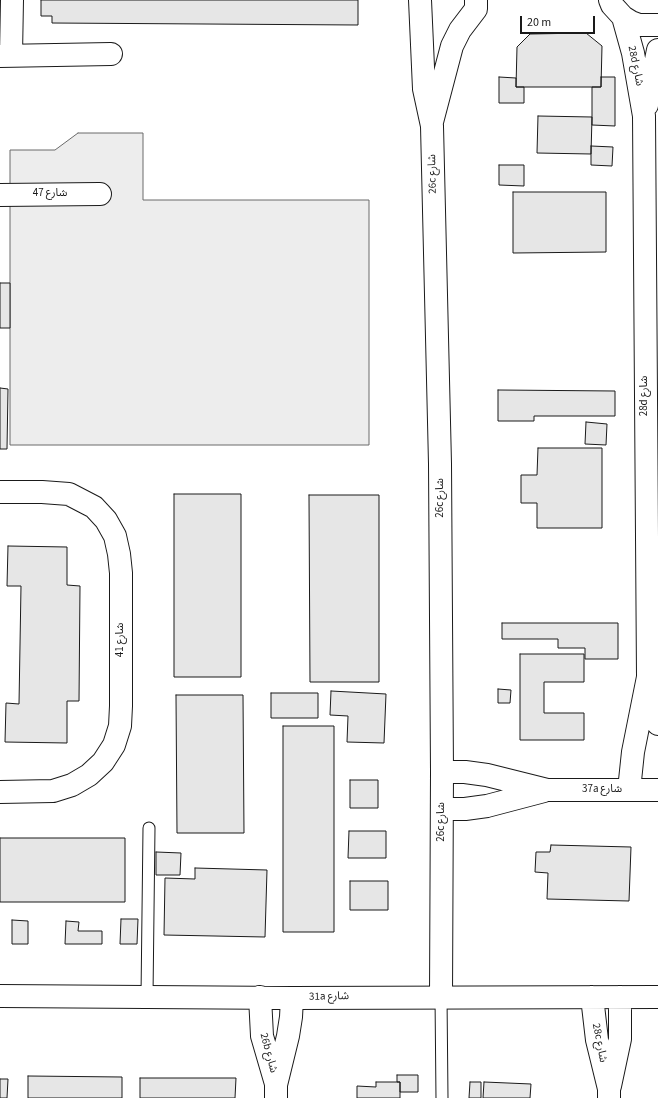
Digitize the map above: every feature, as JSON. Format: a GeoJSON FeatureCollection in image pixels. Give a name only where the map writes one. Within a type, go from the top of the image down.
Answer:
{"type":"FeatureCollection","features":[{"type":"Feature","properties":{"kind":"street"},"geometry":{"type":"LineString","coordinates":[[12,0],[5,55],[111,54]]}},
{"type":"Feature","properties":{"kind":"street","name":"26c شارع"},"geometry":{"type":"LineString","coordinates":[[420,0],[424,89],[432,126],[440,464],[442,772],[441,996]]}},
{"type":"Feature","properties":{"kind":"street"},"geometry":{"type":"LineString","coordinates":[[432,126],[452,46],[460,30],[476,9],[476,0]]}},
{"type":"Feature","properties":{"kind":"street"},"geometry":{"type":"LineString","coordinates":[[616,8],[639,25],[658,25]]}},
{"type":"Feature","properties":{"kind":"street","name":"28d شارع"},"geometry":{"type":"LineString","coordinates":[[616,8],[633,53],[644,116],[652,320],[652,468],[648,677]]}},
{"type":"Feature","properties":{"kind":"street","name":"28d شارع"},"geometry":{"type":"LineString","coordinates":[[644,116],[658,50]]}},
{"type":"Feature","properties":{"kind":"street","name":"شارع 47"},"geometry":{"type":"LineString","coordinates":[[0,194],[100,194]]}},
{"type":"Feature","properties":{"kind":"street","name":"شارع 41"},"geometry":{"type":"LineString","coordinates":[[0,492],[42,492],[69,494],[94,507],[106,520],[115,536],[121,573],[121,706],[120,726],[114,745],[103,762],[89,776],[72,785],[53,791],[0,792]]}},
{"type":"Feature","properties":{"kind":"street"},"geometry":{"type":"LineString","coordinates":[[648,677],[654,699],[658,724]]}},
{"type":"Feature","properties":{"kind":"street"},"geometry":{"type":"LineString","coordinates":[[629,790],[634,744],[648,677]]}},
{"type":"Feature","properties":{"kind":"street"},"geometry":{"type":"LineString","coordinates":[[442,772],[465,772],[487,775],[547,790]]}},
{"type":"Feature","properties":{"kind":"street"},"geometry":{"type":"LineString","coordinates":[[442,810],[487,806],[547,790]]}},
{"type":"Feature","properties":{"kind":"street","name":"37a شارع"},"geometry":{"type":"LineString","coordinates":[[547,790],[658,790]]}},
{"type":"Feature","properties":{"kind":"street","name":"31a شارع"},"geometry":{"type":"LineString","coordinates":[[0,996],[260,998],[441,996],[658,997]]}},
{"type":"Feature","properties":{"kind":"street","name":"28c شارع"},"geometry":{"type":"LineString","coordinates":[[592,997],[597,1040],[609,1093]]}},
{"type":"Feature","properties":{"kind":"street","name":"28c شارع"},"geometry":{"type":"LineString","coordinates":[[609,1093],[620,1039],[620,997]]}},
{"type":"Feature","properties":{"kind":"street","name":"26b شارع"},"geometry":{"type":"LineString","coordinates":[[260,998],[262,1036],[276,1092]]}},
{"type":"Feature","properties":{"kind":"street","name":"26b شارع"},"geometry":{"type":"LineString","coordinates":[[276,1092],[288,1036],[292,998]]}},
{"type":"Feature","properties":{"kind":"lane"},"geometry":{"type":"LineString","coordinates":[[147,996],[149,828]]}},
{"type":"Feature","properties":{"kind":"lane"},"geometry":{"type":"LineString","coordinates":[[441,996],[442,1098]]}},
{"type":"Feature","properties":{"kind":"shaded area"},"geometry":{"type":"Polygon","coordinates":[[[78,133],[143,133],[143,200],[369,200],[369,445],[10,445],[10,150],[55,150],[78,133]]]}},
{"type":"Feature","properties":{"kind":"building"},"geometry":{"type":"Polygon","coordinates":[[[41,0],[358,0],[358,25],[52,23],[52,16],[41,16],[41,0]]]}},
{"type":"Feature","properties":{"kind":"building"},"geometry":{"type":"Polygon","coordinates":[[[586,33],[602,46],[601,87],[516,87],[517,47],[530,34],[586,33]]]}},
{"type":"Feature","properties":{"kind":"building"},"geometry":{"type":"Polygon","coordinates":[[[499,77],[516,78],[516,87],[524,87],[524,103],[499,103],[499,77]]]}},
{"type":"Feature","properties":{"kind":"building"},"geometry":{"type":"Polygon","coordinates":[[[601,77],[615,77],[615,126],[592,125],[592,87],[601,87],[601,77]]]}},
{"type":"Feature","properties":{"kind":"building"},"geometry":{"type":"Polygon","coordinates":[[[538,116],[592,117],[591,154],[537,153],[538,116]]]}},
{"type":"Feature","properties":{"kind":"building"},"geometry":{"type":"Polygon","coordinates":[[[591,146],[613,147],[612,166],[591,165],[591,146]]]}},
{"type":"Feature","properties":{"kind":"building"},"geometry":{"type":"Polygon","coordinates":[[[499,165],[524,165],[524,186],[499,185],[499,165]]]}},
{"type":"Feature","properties":{"kind":"building"},"geometry":{"type":"Polygon","coordinates":[[[513,192],[606,192],[606,252],[513,253],[513,192]]]}},
{"type":"Feature","properties":{"kind":"building"},"geometry":{"type":"Polygon","coordinates":[[[0,283],[10,283],[10,328],[0,328],[0,283]]]}},
{"type":"Feature","properties":{"kind":"building"},"geometry":{"type":"Polygon","coordinates":[[[0,388],[8,389],[7,449],[0,449],[0,388]]]}},
{"type":"Feature","properties":{"kind":"building"},"geometry":{"type":"Polygon","coordinates":[[[498,390],[615,391],[615,416],[534,416],[534,421],[498,421],[498,390]]]}},
{"type":"Feature","properties":{"kind":"building"},"geometry":{"type":"Polygon","coordinates":[[[586,422],[607,424],[606,445],[585,444],[586,422]]]}},
{"type":"Feature","properties":{"kind":"building"},"geometry":{"type":"Polygon","coordinates":[[[538,448],[602,448],[602,528],[537,528],[537,503],[521,503],[521,475],[537,475],[538,448]]]}},
{"type":"Feature","properties":{"kind":"building"},"geometry":{"type":"Polygon","coordinates":[[[174,494],[241,494],[241,677],[174,677],[174,494]]]}},
{"type":"Feature","properties":{"kind":"building"},"geometry":{"type":"Polygon","coordinates":[[[309,495],[379,495],[379,682],[310,682],[309,495]]]}},
{"type":"Feature","properties":{"kind":"building"},"geometry":{"type":"Polygon","coordinates":[[[8,546],[67,547],[67,585],[80,586],[79,701],[67,701],[67,743],[5,742],[6,703],[19,704],[21,586],[7,586],[8,546]]]}},
{"type":"Feature","properties":{"kind":"building"},"geometry":{"type":"Polygon","coordinates":[[[502,623],[618,623],[618,659],[585,659],[585,648],[558,648],[558,639],[502,639],[502,623]]]}},
{"type":"Feature","properties":{"kind":"building"},"geometry":{"type":"Polygon","coordinates":[[[520,654],[584,654],[584,682],[544,682],[544,713],[584,713],[584,740],[520,740],[520,654]]]}},
{"type":"Feature","properties":{"kind":"building"},"geometry":{"type":"Polygon","coordinates":[[[498,689],[511,690],[510,703],[498,703],[498,689]]]}},
{"type":"Feature","properties":{"kind":"building"},"geometry":{"type":"Polygon","coordinates":[[[331,691],[386,694],[384,743],[347,742],[348,716],[330,715],[331,691]]]}},
{"type":"Feature","properties":{"kind":"building"},"geometry":{"type":"Polygon","coordinates":[[[271,693],[318,693],[318,718],[271,718],[271,693]]]}},
{"type":"Feature","properties":{"kind":"building"},"geometry":{"type":"Polygon","coordinates":[[[176,695],[243,695],[244,833],[177,833],[176,695]]]}},
{"type":"Feature","properties":{"kind":"building"},"geometry":{"type":"Polygon","coordinates":[[[283,726],[334,726],[334,932],[283,932],[283,726]]]}},
{"type":"Feature","properties":{"kind":"building"},"geometry":{"type":"Polygon","coordinates":[[[350,780],[378,780],[378,808],[350,808],[350,780]]]}},
{"type":"Feature","properties":{"kind":"building"},"geometry":{"type":"Polygon","coordinates":[[[349,831],[386,831],[386,858],[348,858],[349,831]]]}},
{"type":"Feature","properties":{"kind":"building"},"geometry":{"type":"Polygon","coordinates":[[[0,838],[125,838],[125,902],[0,902],[0,838]]]}},
{"type":"Feature","properties":{"kind":"building"},"geometry":{"type":"Polygon","coordinates":[[[551,845],[631,847],[629,901],[547,899],[548,873],[535,872],[536,852],[550,852],[551,845]]]}},
{"type":"Feature","properties":{"kind":"building"},"geometry":{"type":"Polygon","coordinates":[[[156,852],[181,853],[180,875],[156,875],[156,852]]]}},
{"type":"Feature","properties":{"kind":"building"},"geometry":{"type":"Polygon","coordinates":[[[195,868],[267,870],[265,937],[164,935],[165,878],[195,879],[195,868]]]}},
{"type":"Feature","properties":{"kind":"building"},"geometry":{"type":"Polygon","coordinates":[[[350,881],[388,881],[388,910],[350,910],[350,881]]]}},
{"type":"Feature","properties":{"kind":"building"},"geometry":{"type":"Polygon","coordinates":[[[121,919],[138,919],[137,944],[120,944],[121,919]]]}},
{"type":"Feature","properties":{"kind":"building"},"geometry":{"type":"Polygon","coordinates":[[[12,920],[28,921],[28,944],[12,944],[12,920]]]}},
{"type":"Feature","properties":{"kind":"building"},"geometry":{"type":"Polygon","coordinates":[[[66,921],[79,922],[78,931],[102,931],[102,944],[65,944],[66,921]]]}},
{"type":"Feature","properties":{"kind":"building"},"geometry":{"type":"Polygon","coordinates":[[[397,1075],[418,1075],[418,1092],[400,1092],[400,1082],[397,1082],[397,1075]]]}},
{"type":"Feature","properties":{"kind":"building"},"geometry":{"type":"Polygon","coordinates":[[[28,1076],[122,1077],[122,1098],[28,1098],[28,1076]]]}},
{"type":"Feature","properties":{"kind":"building"},"geometry":{"type":"Polygon","coordinates":[[[140,1078],[236,1078],[235,1098],[140,1098],[140,1078]]]}},
{"type":"Feature","properties":{"kind":"building"},"geometry":{"type":"Polygon","coordinates":[[[0,1079],[8,1079],[7,1098],[0,1098],[0,1079]]]}},
{"type":"Feature","properties":{"kind":"building"},"geometry":{"type":"Polygon","coordinates":[[[376,1082],[400,1082],[400,1098],[357,1098],[357,1086],[376,1087],[376,1082]]]}},
{"type":"Feature","properties":{"kind":"building"},"geometry":{"type":"Polygon","coordinates":[[[470,1082],[481,1082],[481,1098],[469,1098],[470,1082]]]}},
{"type":"Feature","properties":{"kind":"building"},"geometry":{"type":"Polygon","coordinates":[[[484,1082],[531,1084],[530,1098],[483,1098],[484,1082]]]}}]}
